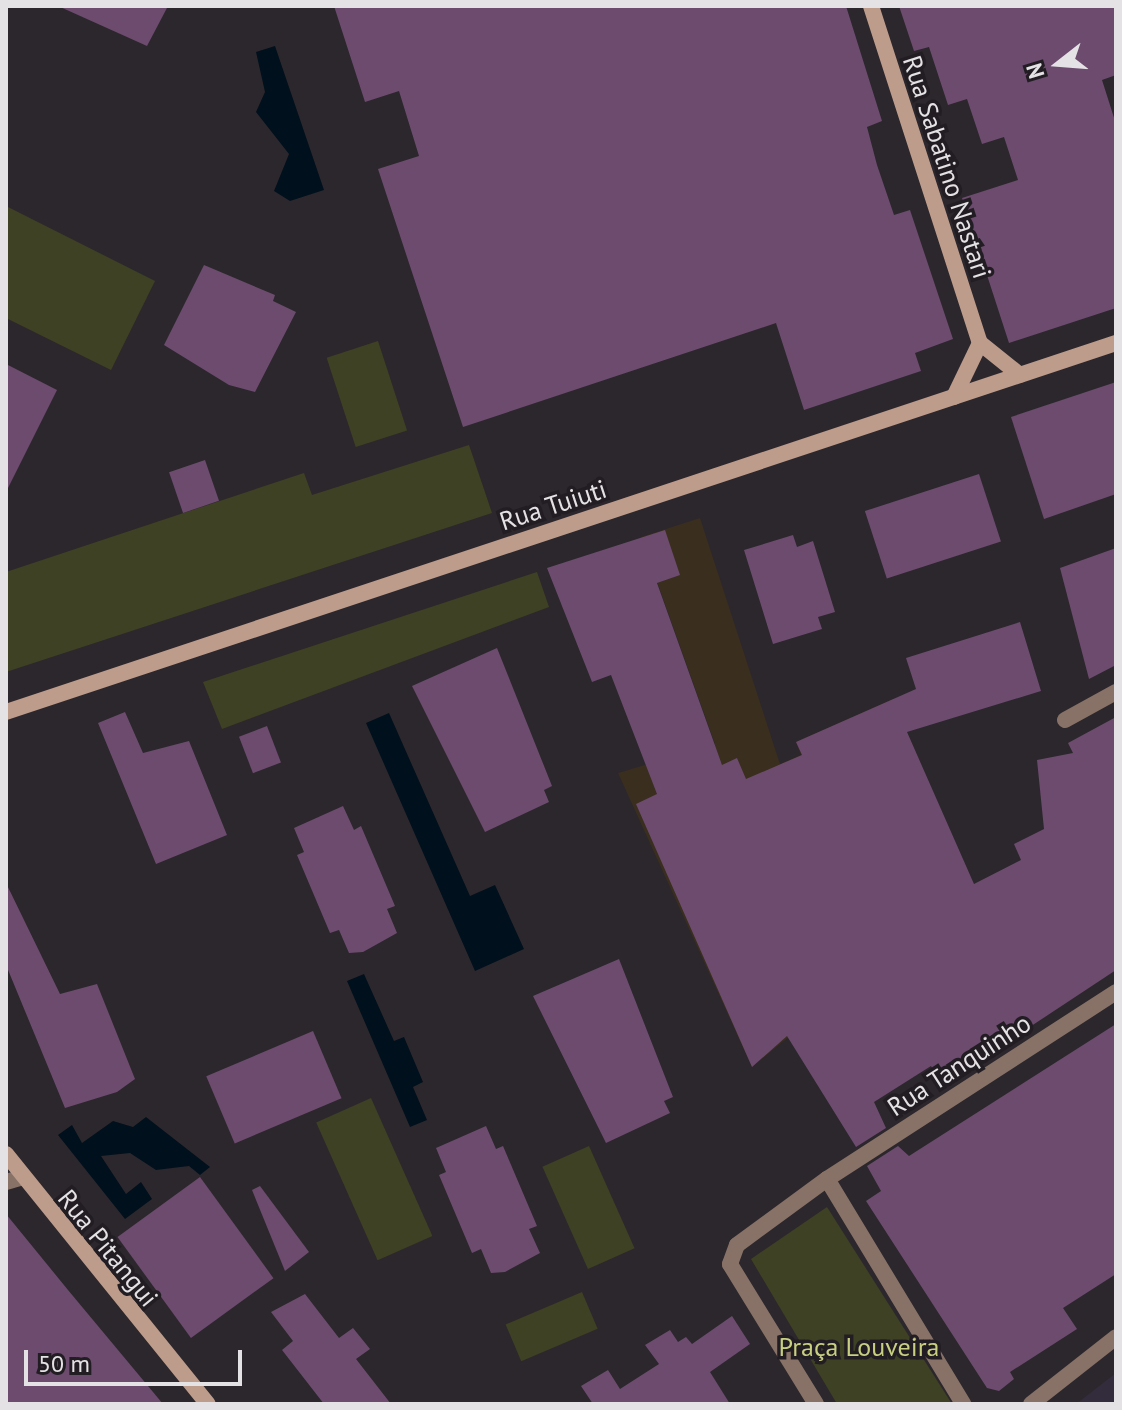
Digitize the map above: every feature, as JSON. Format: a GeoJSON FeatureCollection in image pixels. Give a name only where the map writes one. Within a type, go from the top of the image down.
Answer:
{"type":"FeatureCollection","features":[{"type":"Feature","properties":{"kind":"street","name":"Rua Sabatino Nastari"},"geometry":{"type":"LineString","coordinates":[[871,6],[980,343]]}},
{"type":"Feature","properties":{"kind":"street"},"geometry":{"type":"LineString","coordinates":[[954,397],[980,343],[1020,375]]}},
{"type":"Feature","properties":{"kind":"street","name":"Rua Tuiuti"},"geometry":{"type":"LineString","coordinates":[[6,712],[1116,343]]}},
{"type":"Feature","properties":{"kind":"street"},"geometry":{"type":"LineString","coordinates":[[1065,720],[1116,692]]}},
{"type":"Feature","properties":{"kind":"street","name":"Rua Tanquinho"},"geometry":{"type":"LineString","coordinates":[[827,1179],[1116,992]]}},
{"type":"Feature","properties":{"kind":"street","name":"Rua Pitangui"},"geometry":{"type":"LineString","coordinates":[[6,1154],[13,1180],[208,1404]]}},
{"type":"Feature","properties":{"kind":"street"},"geometry":{"type":"LineString","coordinates":[[816,1404],[730,1264],[737,1245],[827,1179],[963,1404]]}},
{"type":"Feature","properties":{"kind":"street"},"geometry":{"type":"LineString","coordinates":[[1031,1404],[1116,1337]]}},
{"type":"Feature","properties":{"kind":"shaded area"},"geometry":{"type":"Polygon","coordinates":[[[700,518],[780,764],[801,755],[796,742],[893,699],[973,887],[752,1067],[618,773],[715,744],[641,537],[700,518]]]}},
{"type":"Feature","properties":{"kind":"shaded area"},"geometry":{"type":"Polygon","coordinates":[[[1116,1373],[1116,1404],[1076,1404],[1103,1383],[1116,1373]]]}},
{"type":"Feature","properties":{"kind":"green space"},"geometry":{"type":"Polygon","coordinates":[[[6,206],[155,281],[111,370],[6,318],[6,206]]]}},
{"type":"Feature","properties":{"kind":"green space"},"geometry":{"type":"Polygon","coordinates":[[[378,341],[407,430],[356,447],[327,358],[378,341]]]}},
{"type":"Feature","properties":{"kind":"green space"},"geometry":{"type":"Polygon","coordinates":[[[469,445],[492,513],[6,672],[6,572],[304,473],[312,495],[469,445]]]}},
{"type":"Feature","properties":{"kind":"green space"},"geometry":{"type":"Polygon","coordinates":[[[537,572],[549,607],[222,729],[203,682],[537,572]]]}},
{"type":"Feature","properties":{"kind":"green space"},"geometry":{"type":"Polygon","coordinates":[[[371,1098],[432,1236],[378,1260],[316,1122],[371,1098]]]}},
{"type":"Feature","properties":{"kind":"green space"},"geometry":{"type":"Polygon","coordinates":[[[589,1146],[635,1248],[588,1269],[542,1167],[589,1146]]]}},
{"type":"Feature","properties":{"kind":"green space","name":"Praça Louveira"},"geometry":{"type":"Polygon","coordinates":[[[827,1207],[952,1404],[837,1404],[751,1259],[827,1207]]]}},
{"type":"Feature","properties":{"kind":"green space"},"geometry":{"type":"Polygon","coordinates":[[[582,1292],[598,1329],[521,1361],[506,1324],[582,1292]]]}},
{"type":"Feature","properties":{"kind":"water"},"geometry":{"type":"Polygon","coordinates":[[[275,46],[324,190],[290,201],[274,191],[289,154],[256,112],[265,92],[256,52],[275,46]]]}},
{"type":"Feature","properties":{"kind":"water"},"geometry":{"type":"Polygon","coordinates":[[[389,713],[470,896],[495,885],[524,949],[475,971],[366,723],[389,713]]]}},
{"type":"Feature","properties":{"kind":"water"},"geometry":{"type":"Polygon","coordinates":[[[364,974],[394,1041],[404,1037],[423,1082],[413,1087],[427,1120],[410,1127],[347,981],[364,974]]]}},
{"type":"Feature","properties":{"kind":"water"},"geometry":{"type":"Polygon","coordinates":[[[146,1117],[210,1167],[200,1175],[189,1166],[156,1170],[130,1153],[101,1156],[126,1194],[141,1182],[152,1199],[125,1219],[58,1135],[72,1125],[82,1143],[113,1121],[133,1127],[146,1117]]]}},
{"type":"Feature","properties":{"kind":"building"},"geometry":{"type":"Polygon","coordinates":[[[58,6],[168,6],[147,46],[58,6]]]}},
{"type":"Feature","properties":{"kind":"building"},"geometry":{"type":"Polygon","coordinates":[[[334,6],[846,6],[882,121],[867,127],[877,165],[894,215],[910,210],[953,339],[915,353],[921,371],[804,410],[776,323],[463,427],[378,169],[419,156],[399,91],[365,102],[334,6]]]}},
{"type":"Feature","properties":{"kind":"building"},"geometry":{"type":"Polygon","coordinates":[[[899,6],[1116,6],[1116,75],[1102,80],[1116,124],[1116,308],[1009,343],[962,198],[1018,180],[1004,137],[982,144],[967,99],[948,105],[929,47],[914,51],[899,6]]]}},
{"type":"Feature","properties":{"kind":"building"},"geometry":{"type":"Polygon","coordinates":[[[204,265],[275,295],[273,301],[296,312],[255,392],[229,385],[164,345],[204,265]]]}},
{"type":"Feature","properties":{"kind":"building"},"geometry":{"type":"Polygon","coordinates":[[[6,364],[57,390],[6,492],[6,364]]]}},
{"type":"Feature","properties":{"kind":"building"},"geometry":{"type":"Polygon","coordinates":[[[1116,382],[1116,494],[1044,519],[1011,417],[1116,382]]]}},
{"type":"Feature","properties":{"kind":"building"},"geometry":{"type":"Polygon","coordinates":[[[205,460],[219,501],[183,513],[169,472],[205,460]]]}},
{"type":"Feature","properties":{"kind":"building"},"geometry":{"type":"Polygon","coordinates":[[[979,474],[1001,542],[887,579],[865,511],[979,474]]]}},
{"type":"Feature","properties":{"kind":"building"},"geometry":{"type":"Polygon","coordinates":[[[665,530],[680,575],[657,583],[722,765],[737,758],[746,779],[802,755],[796,742],[916,689],[906,658],[1020,622],[1041,691],[907,732],[974,884],[1021,860],[1014,844],[1044,829],[1037,760],[1073,753],[1068,743],[1116,717],[1116,970],[942,1085],[931,1066],[874,1102],[886,1128],[856,1147],[787,1036],[752,1067],[636,804],[657,794],[611,675],[592,682],[547,568],[665,530]]]}},
{"type":"Feature","properties":{"kind":"building"},"geometry":{"type":"Polygon","coordinates":[[[793,535],[797,547],[813,541],[835,612],[818,617],[822,629],[773,644],[744,550],[793,535]]]}},
{"type":"Feature","properties":{"kind":"building"},"geometry":{"type":"Polygon","coordinates":[[[1116,548],[1116,665],[1089,679],[1060,568],[1116,548]]]}},
{"type":"Feature","properties":{"kind":"building"},"geometry":{"type":"Polygon","coordinates":[[[497,648],[552,786],[544,790],[549,802],[485,832],[412,686],[497,648]]]}},
{"type":"Feature","properties":{"kind":"building"},"geometry":{"type":"Polygon","coordinates":[[[125,712],[143,753],[189,741],[227,835],[156,864],[98,723],[125,712]]]}},
{"type":"Feature","properties":{"kind":"building"},"geometry":{"type":"Polygon","coordinates":[[[267,726],[281,762],[253,773],[239,737],[267,726]]]}},
{"type":"Feature","properties":{"kind":"building"},"geometry":{"type":"Polygon","coordinates":[[[343,806],[354,830],[361,826],[395,906],[387,909],[397,933],[363,952],[349,953],[339,930],[330,933],[297,855],[304,852],[294,828],[343,806]]]}},
{"type":"Feature","properties":{"kind":"building"},"geometry":{"type":"Polygon","coordinates":[[[6,883],[60,994],[97,984],[135,1079],[117,1092],[65,1108],[6,965],[6,883]]]}},
{"type":"Feature","properties":{"kind":"building"},"geometry":{"type":"Polygon","coordinates":[[[619,959],[673,1097],[664,1101],[670,1113],[606,1143],[533,996],[619,959]]]}},
{"type":"Feature","properties":{"kind":"building"},"geometry":{"type":"Polygon","coordinates":[[[1116,1024],[1116,1274],[1063,1308],[1077,1329],[1010,1372],[1014,1379],[999,1391],[987,1388],[866,1201],[881,1191],[867,1166],[898,1146],[909,1156],[1116,1024]]]}},
{"type":"Feature","properties":{"kind":"building"},"geometry":{"type":"Polygon","coordinates":[[[313,1031],[342,1098],[235,1144],[206,1076],[313,1031]]]}},
{"type":"Feature","properties":{"kind":"building"},"geometry":{"type":"Polygon","coordinates":[[[486,1126],[496,1149],[503,1146],[537,1226],[529,1229],[540,1253],[505,1272],[491,1273],[481,1249],[472,1253],[439,1175],[446,1172],[436,1148],[486,1126]]]}},
{"type":"Feature","properties":{"kind":"building"},"geometry":{"type":"Polygon","coordinates":[[[200,1177],[273,1278],[191,1338],[117,1237],[200,1177]]]}},
{"type":"Feature","properties":{"kind":"building"},"geometry":{"type":"Polygon","coordinates":[[[260,1186],[309,1252],[285,1271],[252,1190],[260,1186]]]}},
{"type":"Feature","properties":{"kind":"building"},"geometry":{"type":"Polygon","coordinates":[[[6,1214],[68,1290],[163,1404],[6,1404],[6,1214]]]}},
{"type":"Feature","properties":{"kind":"building"},"geometry":{"type":"Polygon","coordinates":[[[305,1294],[339,1338],[353,1328],[370,1349],[356,1359],[391,1404],[324,1404],[282,1350],[293,1341],[271,1312],[305,1294]]]}},
{"type":"Feature","properties":{"kind":"building"},"geometry":{"type":"Polygon","coordinates":[[[732,1316],[750,1344],[710,1372],[730,1404],[593,1404],[581,1386],[608,1370],[620,1389],[659,1364],[645,1345],[670,1330],[678,1342],[686,1337],[692,1344],[732,1316]]]}}]}
